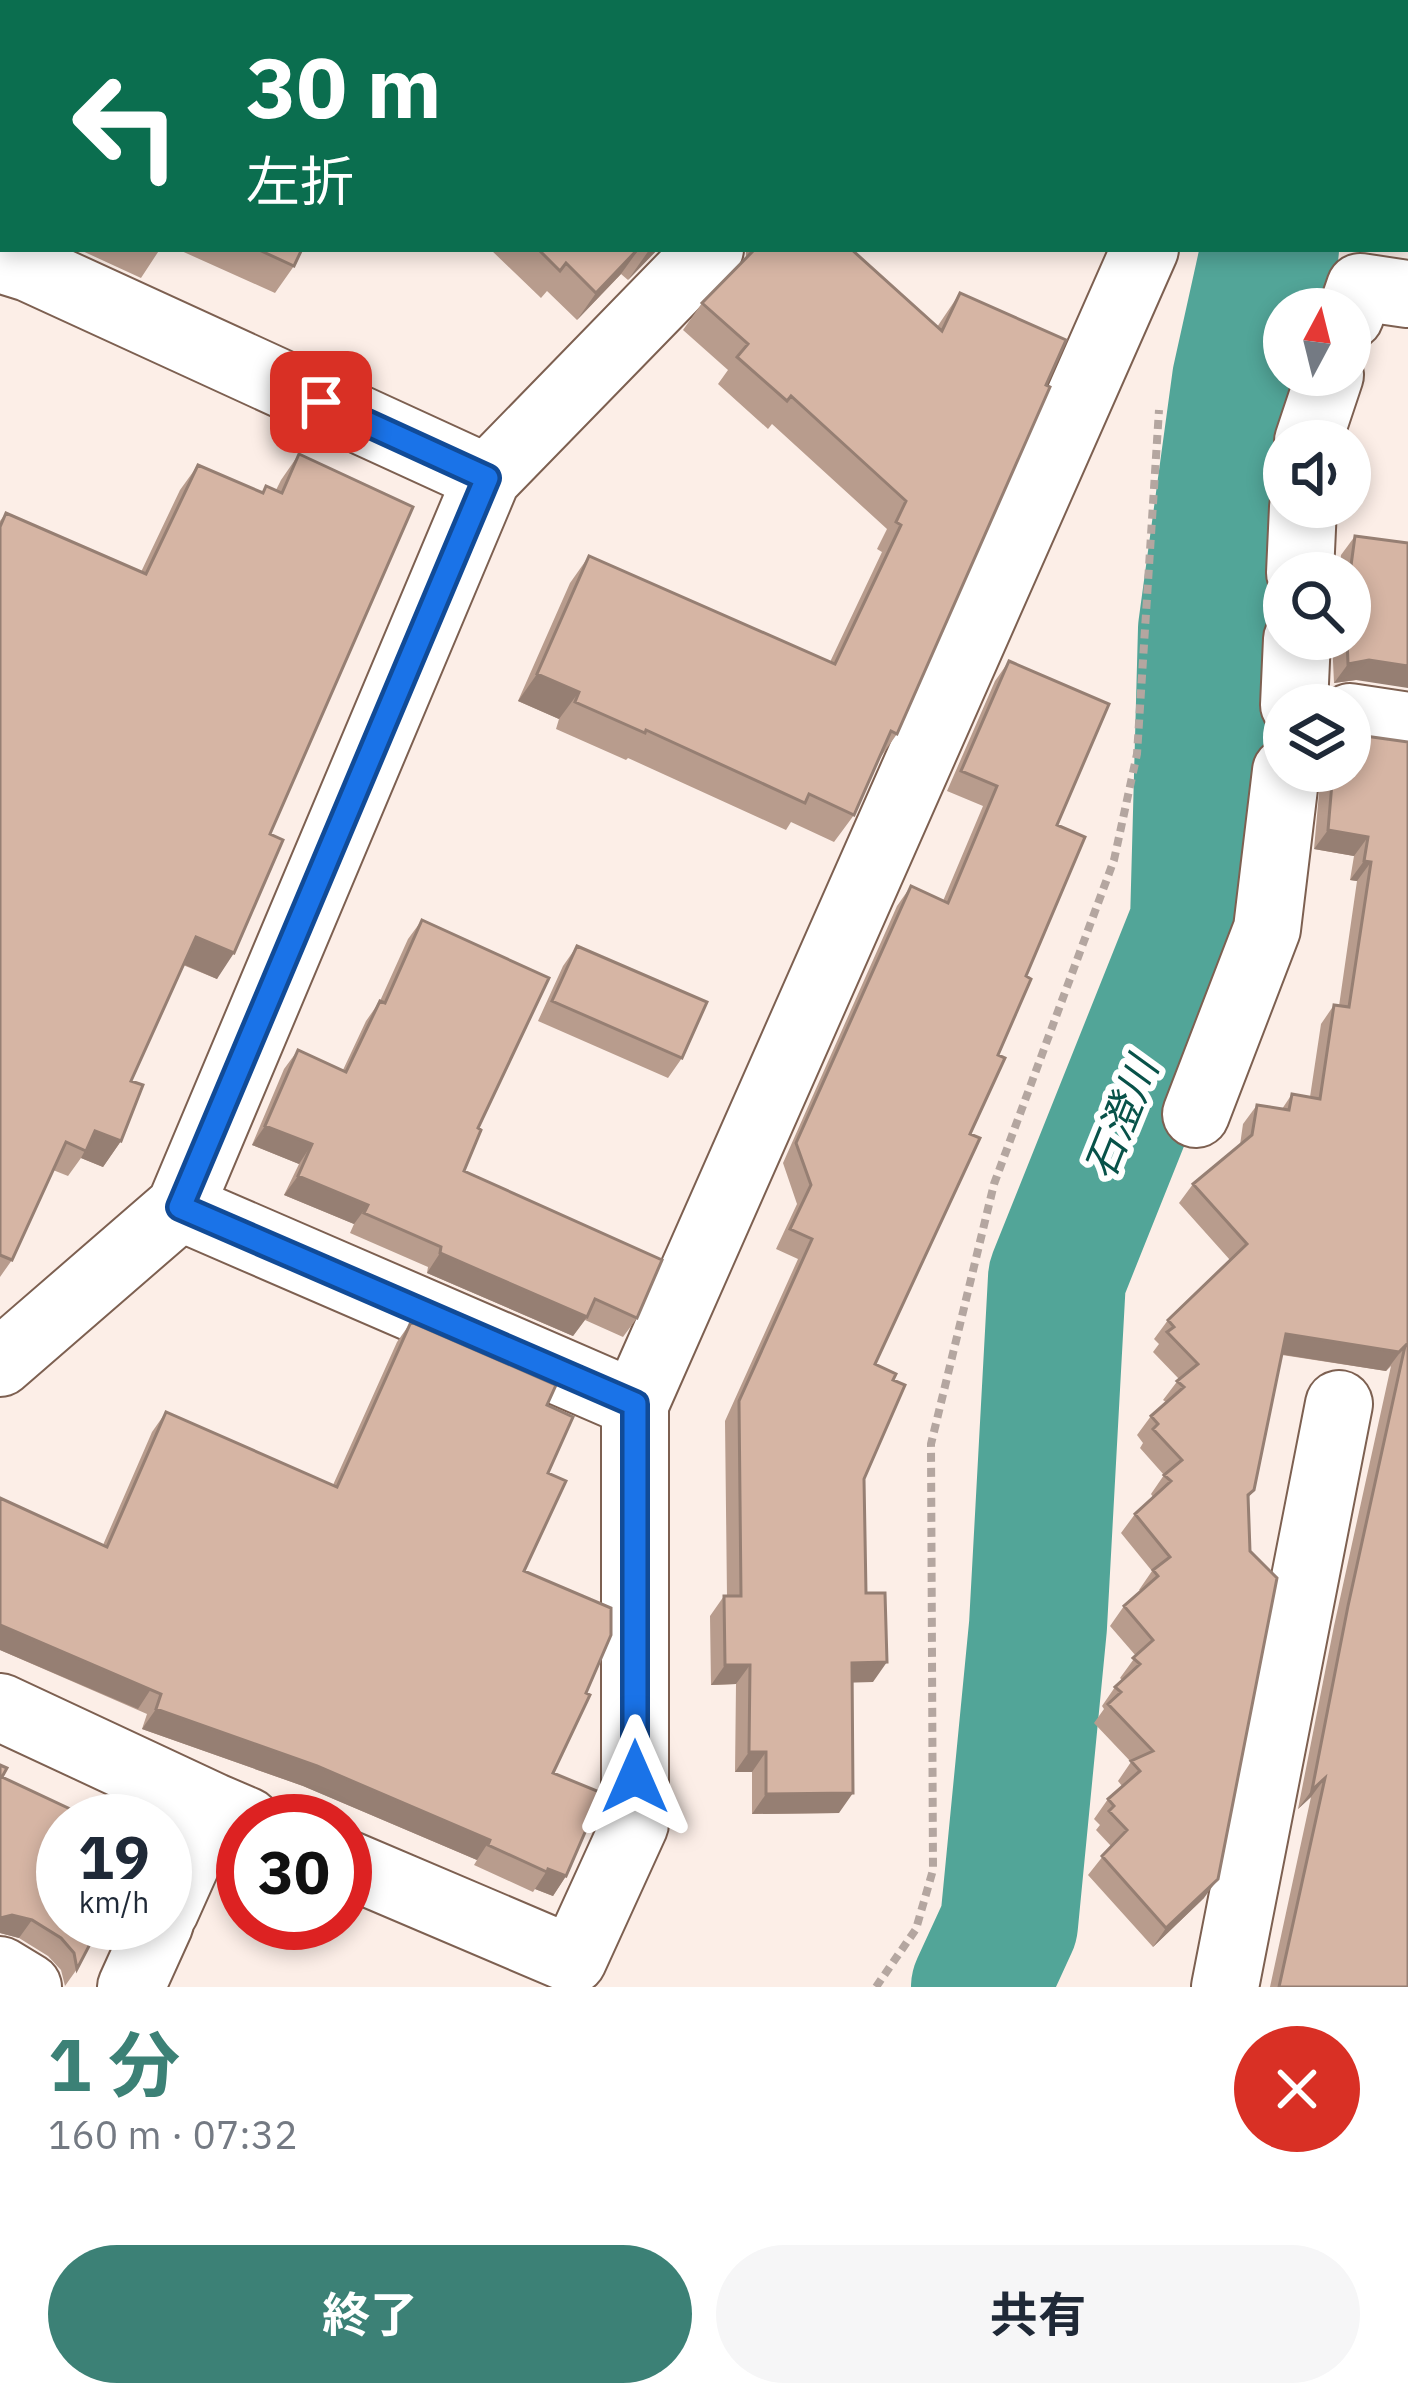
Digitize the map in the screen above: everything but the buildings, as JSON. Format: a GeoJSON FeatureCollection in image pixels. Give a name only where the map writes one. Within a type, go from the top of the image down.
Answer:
{"type":"FeatureCollection","features":[{"type":"Feature","properties":{"kind":"street"},"geometry":{"type":"LineString","coordinates":[[0,1363],[180,1207],[487,478],[707,252]]}},
{"type":"Feature","properties":{"kind":"street"},"geometry":{"type":"LineString","coordinates":[[372,1874],[573,1960],[635,1823],[635,1404],[1136,252]]}},
{"type":"Feature","properties":{"kind":"street"},"geometry":{"type":"LineString","coordinates":[[0,259],[29,268],[487,478]]}},
{"type":"Feature","properties":{"kind":"street"},"geometry":{"type":"LineString","coordinates":[[1371,289],[1408,294]]}},
{"type":"Feature","properties":{"kind":"street"},"geometry":{"type":"LineString","coordinates":[[1371,720],[1408,726]]}},
{"type":"Feature","properties":{"kind":"street"},"geometry":{"type":"LineString","coordinates":[[1196,1114],[1268,928],[1284,792]]}},
{"type":"Feature","properties":{"kind":"street"},"geometry":{"type":"LineString","coordinates":[[180,1207],[635,1404]]}},
{"type":"Feature","properties":{"kind":"street"},"geometry":{"type":"LineString","coordinates":[[1225,1987],[1340,1404]]}},
{"type":"Feature","properties":{"kind":"street"},"geometry":{"type":"LineString","coordinates":[[0,1707],[216,1808]]}},
{"type":"Feature","properties":{"kind":"street"},"geometry":{"type":"LineString","coordinates":[[192,1870],[216,1834]]}},
{"type":"Feature","properties":{"kind":"street"},"geometry":{"type":"LineString","coordinates":[[131,1987],[148,1950]]}},
{"type":"Feature","properties":{"kind":"street"},"geometry":{"type":"LineString","coordinates":[[0,1970],[28,1987]]}},
{"type":"Feature","properties":{"kind":"path"},"geometry":{"type":"LineString","coordinates":[[876,1987],[916,1929],[933,1870],[931,1444],[994,1184],[1114,860],[1124,818],[1137,754],[1155,424],[1161,402]]}},
{"type":"Feature","properties":{"kind":"waterway","name":"石澄川"},"geometry":{"type":"LineString","coordinates":[[980,1987],[1009,1924],[1038,1626],[1057,1278],[1199,923],[1207,629],[1241,380],[1269,252]]}},
{"type":"Feature","properties":{"kind":"route"},"geometry":{"type":"LineString","coordinates":[[321,402],[487,478],[180,1207],[635,1404],[635,1777]]}}]}
